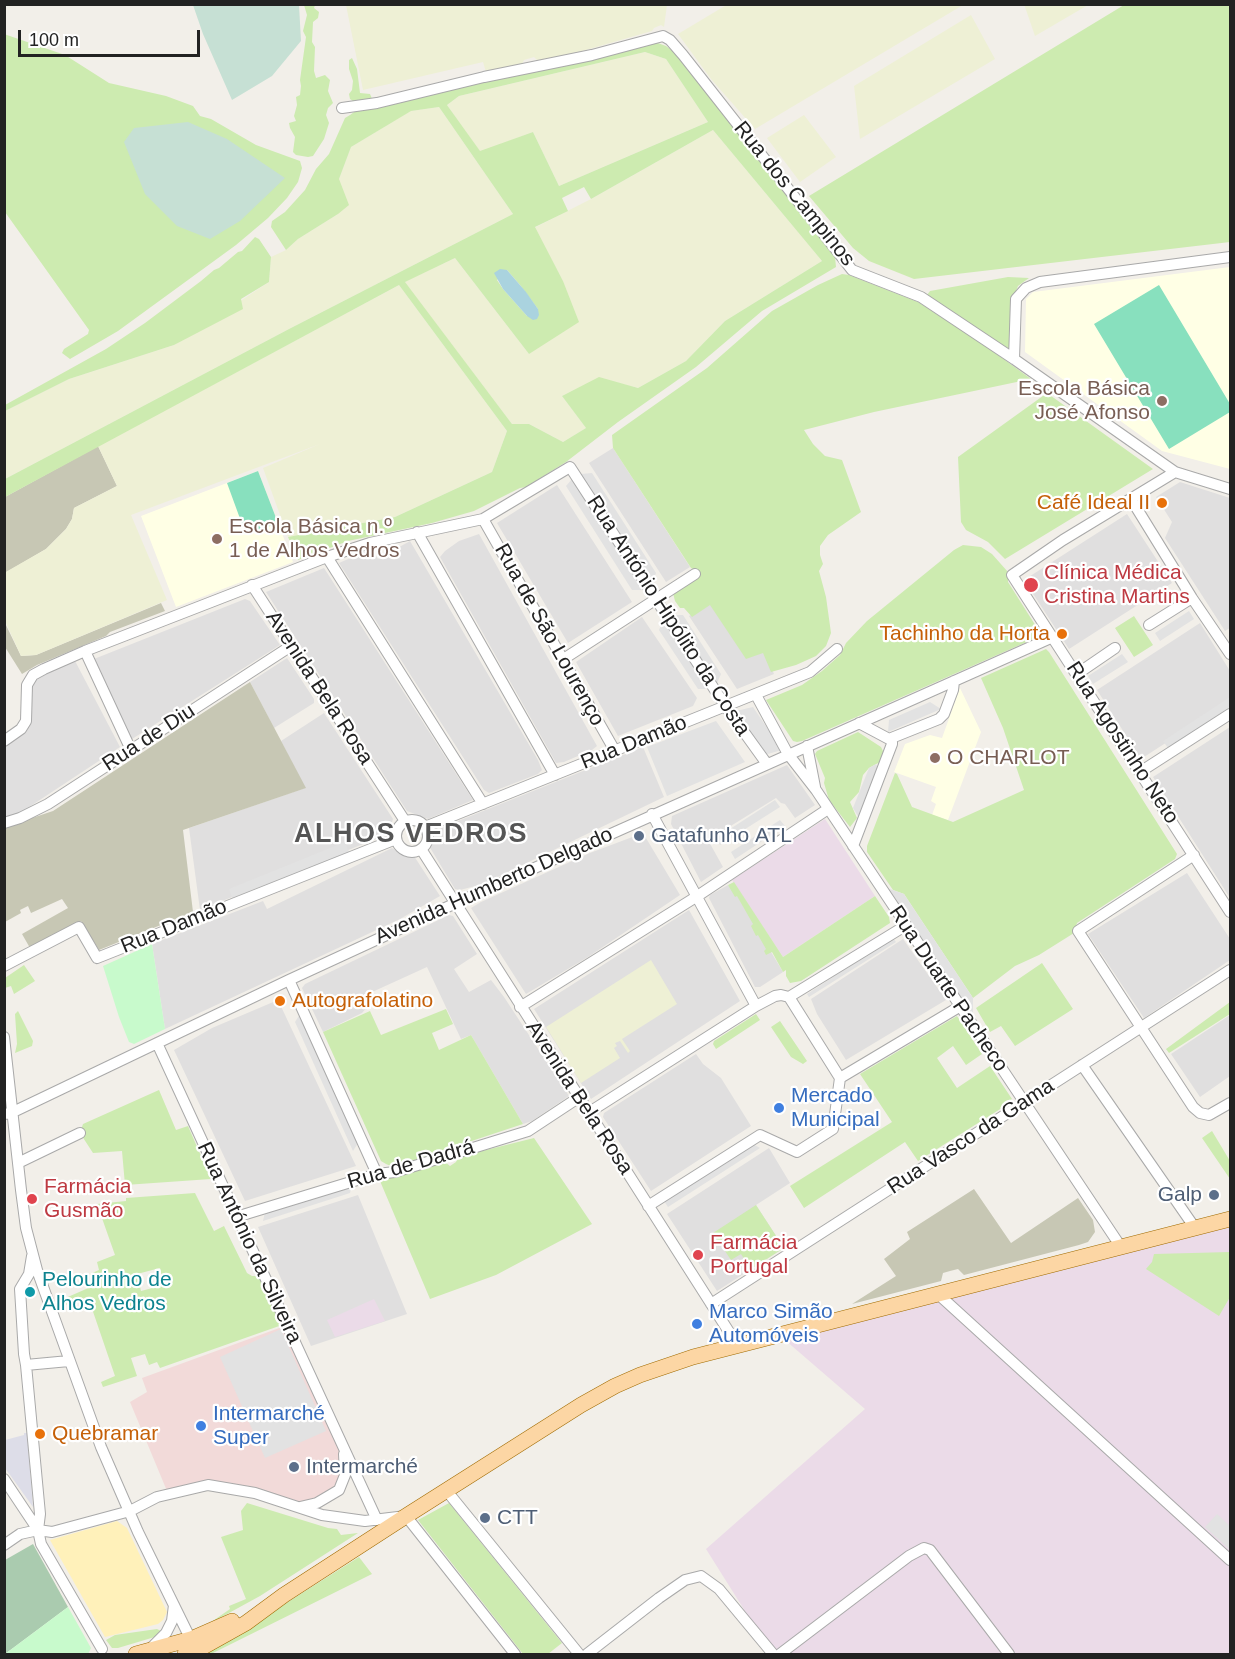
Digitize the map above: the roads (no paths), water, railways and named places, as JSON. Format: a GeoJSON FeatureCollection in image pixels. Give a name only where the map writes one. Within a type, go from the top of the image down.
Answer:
{"type":"FeatureCollection","features":[{"type":"Feature","properties":{"kind":"main road"},"geometry":{"type":"LineString","coordinates":[[140,1654],[192,1650],[284,1595],[446,1490],[615,1386],[666,1365],[1230,1219]]}},
{"type":"Feature","properties":{"kind":"street","name":"Rua dos Campinos"},"geometry":{"type":"LineString","coordinates":[[342,108],[377,103],[484,77],[592,55],[663,36],[670,40],[683,55],[852,270],[921,297],[1175,472],[1230,489]]}},
{"type":"Feature","properties":{"kind":"street"},"geometry":{"type":"LineString","coordinates":[[1014,359],[1016,299],[1026,288],[1040,282],[1230,257]]}},
{"type":"Feature","properties":{"kind":"street","name":"Rua António Hipólito da Costa"},"geometry":{"type":"LineString","coordinates":[[483,519],[570,467],[726,706],[767,764]]}},
{"type":"Feature","properties":{"kind":"street"},"geometry":{"type":"LineString","coordinates":[[1175,472],[1131,499],[1192,598],[1229,647]]}},
{"type":"Feature","properties":{"kind":"street","name":"Rua Agostinho Neto"},"geometry":{"type":"LineString","coordinates":[[1131,499],[1063,540],[1012,576],[1230,912]]}},
{"type":"Feature","properties":{"kind":"street"},"geometry":{"type":"LineString","coordinates":[[4,741],[21,729],[26,721],[27,685],[33,675],[85,651],[327,557],[370,543],[483,519]]}},
{"type":"Feature","properties":{"kind":"street","name":"Rua de São Lourenço"},"geometry":{"type":"LineString","coordinates":[[483,519],[615,751]]}},
{"type":"Feature","properties":{"kind":"street"},"geometry":{"type":"LineString","coordinates":[[417,532],[555,775]]}},
{"type":"Feature","properties":{"kind":"street"},"geometry":{"type":"LineString","coordinates":[[327,557],[483,804]]}},
{"type":"Feature","properties":{"kind":"street"},"geometry":{"type":"LineString","coordinates":[[562,660],[695,574]]}},
{"type":"Feature","properties":{"kind":"street","name":"Avenida Bela Rosa"},"geometry":{"type":"LineString","coordinates":[[252,585],[405,821]]}},
{"type":"Feature","properties":{"kind":"street"},"geometry":{"type":"LineString","coordinates":[[1149,625],[1192,598]]}},
{"type":"Feature","properties":{"kind":"street","name":"Avenida Humberto Delgado"},"geometry":{"type":"LineString","coordinates":[[8,1114],[456,903],[1053,637]]}},
{"type":"Feature","properties":{"kind":"street","name":"Rua de Diu"},"geometry":{"type":"LineString","coordinates":[[4,823],[48,804],[291,646]]}},
{"type":"Feature","properties":{"kind":"street"},"geometry":{"type":"LineString","coordinates":[[1077,674],[1115,648]]}},
{"type":"Feature","properties":{"kind":"street","name":"Rua Damão"},"geometry":{"type":"LineString","coordinates":[[425,827],[810,672],[837,649]]}},
{"type":"Feature","properties":{"kind":"street"},"geometry":{"type":"LineString","coordinates":[[85,651],[131,750]]}},
{"type":"Feature","properties":{"kind":"street"},"geometry":{"type":"LineString","coordinates":[[859,723],[886,739],[942,716],[953,690],[954,681]]}},
{"type":"Feature","properties":{"kind":"street","name":"Rua Duarte Pacheco"},"geometry":{"type":"LineString","coordinates":[[756,694],[788,754],[816,790],[1121,1247]]}},
{"type":"Feature","properties":{"kind":"street"},"geometry":{"type":"LineString","coordinates":[[1140,772],[1230,714]]}},
{"type":"Feature","properties":{"kind":"street"},"geometry":{"type":"LineString","coordinates":[[853,846],[892,744],[892,738]]}},
{"type":"Feature","properties":{"kind":"street","name":"Rua Duarte Pacheco"},"geometry":{"type":"LineString","coordinates":[[807,746],[816,790]]}},
{"type":"Feature","properties":{"kind":"street"},"geometry":{"type":"LineString","coordinates":[[520,1007],[696,897],[828,808]]}},
{"type":"Feature","properties":{"kind":"street"},"geometry":{"type":"LineString","coordinates":[[652,814],[756,1006]]}},
{"type":"Feature","properties":{"kind":"street"},"geometry":{"type":"LineString","coordinates":[[405,821],[418,821],[425,827],[428,837],[421,849],[404,850],[396,839],[396,831],[405,821]]}},
{"type":"Feature","properties":{"kind":"street","name":"Rua Damão"},"geometry":{"type":"LineString","coordinates":[[4,966],[79,927],[97,958],[396,839]]}},
{"type":"Feature","properties":{"kind":"street","name":"Avenida Bela Rosa"},"geometry":{"type":"LineString","coordinates":[[421,849],[738,1346]]}},
{"type":"Feature","properties":{"kind":"street"},"geometry":{"type":"LineString","coordinates":[[1194,855],[1078,931],[1193,1107],[1200,1113],[1209,1115],[1230,1103]]}},
{"type":"Feature","properties":{"kind":"street"},"geometry":{"type":"LineString","coordinates":[[789,997],[905,926]]}},
{"type":"Feature","properties":{"kind":"street","name":"Rua Vasco da Gama"},"geometry":{"type":"LineString","coordinates":[[711,1304],[1230,970]]}},
{"type":"Feature","properties":{"kind":"street"},"geometry":{"type":"LineString","coordinates":[[289,980],[376,1174]]}},
{"type":"Feature","properties":{"kind":"street"},"geometry":{"type":"LineString","coordinates":[[588,1113],[756,1006],[775,996],[789,997],[840,1078],[833,1129],[797,1152],[760,1135],[648,1206]]}},
{"type":"Feature","properties":{"kind":"street"},"geometry":{"type":"LineString","coordinates":[[840,1078],[959,1007]]}},
{"type":"Feature","properties":{"kind":"street"},"geometry":{"type":"LineString","coordinates":[[4,1037],[8,1114],[18,1163],[26,1228],[46,1298],[101,1447],[138,1532],[174,1605],[192,1650]]}},
{"type":"Feature","properties":{"kind":"street","name":"Rua António da Silveira"},"geometry":{"type":"LineString","coordinates":[[157,1043],[377,1520]]}},
{"type":"Feature","properties":{"kind":"street"},"geometry":{"type":"LineString","coordinates":[[1082,1065],[1195,1228]]}},
{"type":"Feature","properties":{"kind":"street","name":"Rua de Dadrá"},"geometry":{"type":"LineString","coordinates":[[236,1217],[528,1131],[578,1098]]}},
{"type":"Feature","properties":{"kind":"street"},"geometry":{"type":"LineString","coordinates":[[18,1163],[80,1133]]}},
{"type":"Feature","properties":{"kind":"street"},"geometry":{"type":"LineString","coordinates":[[33,1252],[29,1274],[20,1289],[40,1515],[38,1530],[41,1544],[102,1649]]}},
{"type":"Feature","properties":{"kind":"street"},"geometry":{"type":"LineString","coordinates":[[938,1294],[1230,1560]]}},
{"type":"Feature","properties":{"kind":"street"},"geometry":{"type":"LineString","coordinates":[[26,1365],[69,1361]]}},
{"type":"Feature","properties":{"kind":"street","name":"Rua António da Silveira"},"geometry":{"type":"LineString","coordinates":[[299,1508],[324,1499],[339,1490],[345,1475],[346,1460],[341,1442]]}},
{"type":"Feature","properties":{"kind":"street"},"geometry":{"type":"LineString","coordinates":[[4,1479],[38,1530]]}},
{"type":"Feature","properties":{"kind":"street"},"geometry":{"type":"LineString","coordinates":[[4,1545],[20,1534],[38,1530],[52,1532],[130,1510],[157,1497],[208,1485],[255,1493],[322,1515],[365,1521],[406,1516],[514,1654]]}},
{"type":"Feature","properties":{"kind":"street"},"geometry":{"type":"LineString","coordinates":[[446,1490],[579,1654]]}},
{"type":"Feature","properties":{"kind":"street"},"geometry":{"type":"LineString","coordinates":[[780,1654],[909,1556],[924,1548],[930,1550],[1009,1654]]}},
{"type":"Feature","properties":{"kind":"street"},"geometry":{"type":"LineString","coordinates":[[587,1654],[685,1580],[701,1576],[719,1589],[773,1654]]}},
{"type":"Feature","properties":{"kind":"street"},"geometry":{"type":"LineString","coordinates":[[140,1654],[166,1632],[172,1621],[174,1605]]}},
{"type":"Feature","properties":{"kind":"water"},"geometry":{"type":"Polygon","coordinates":[[[500,269],[507,270],[526,292],[538,309],[537,319],[533,320],[527,316],[503,289],[494,273],[500,269]]]}},
{"type":"Feature","properties":{"kind":"place","name":"Escola Básica José Afonso"},"geometry":{"type":"Point","coordinates":[1162,401]}},
{"type":"Feature","properties":{"kind":"place","name":"Café Ideal II"},"geometry":{"type":"Point","coordinates":[1162,503]}},
{"type":"Feature","properties":{"kind":"place","name":"Escola Básica n.º 1 de Alhos Vedros"},"geometry":{"type":"Point","coordinates":[217,539]}},
{"type":"Feature","properties":{"kind":"place","name":"Clínica Médica Cristina Martins"},"geometry":{"type":"Point","coordinates":[1031,585]}},
{"type":"Feature","properties":{"kind":"place","name":"Tachinho da Horta"},"geometry":{"type":"Point","coordinates":[1062,634]}},
{"type":"Feature","properties":{"kind":"place","name":"O CHARLOT"},"geometry":{"type":"Point","coordinates":[935,758]}},
{"type":"Feature","properties":{"kind":"place","name":"Gatafunho ATL"},"geometry":{"type":"Point","coordinates":[639,836]}},
{"type":"Feature","properties":{"kind":"place","name":"Autografolatino"},"geometry":{"type":"Point","coordinates":[280,1001]}},
{"type":"Feature","properties":{"kind":"place","name":"Mercado Municipal"},"geometry":{"type":"Point","coordinates":[779,1108]}},
{"type":"Feature","properties":{"kind":"place","name":"Galp"},"geometry":{"type":"Point","coordinates":[1214,1195]}},
{"type":"Feature","properties":{"kind":"place","name":"Farmácia Gusmão"},"geometry":{"type":"Point","coordinates":[32,1199]}},
{"type":"Feature","properties":{"kind":"place","name":"Farmácia Portugal"},"geometry":{"type":"Point","coordinates":[698,1255]}},
{"type":"Feature","properties":{"kind":"place","name":"Pelourinho de Alhos Vedros"},"geometry":{"type":"Point","coordinates":[30,1292]}},
{"type":"Feature","properties":{"kind":"place","name":"Marco Simão Automóveis"},"geometry":{"type":"Point","coordinates":[697,1324]}},
{"type":"Feature","properties":{"kind":"place","name":"Intermarché Super"},"geometry":{"type":"Point","coordinates":[201,1426]}},
{"type":"Feature","properties":{"kind":"place","name":"Quebramar"},"geometry":{"type":"Point","coordinates":[40,1434]}},
{"type":"Feature","properties":{"kind":"place","name":"Intermarché"},"geometry":{"type":"Point","coordinates":[294,1467]}},
{"type":"Feature","properties":{"kind":"place","name":"CTT"},"geometry":{"type":"Point","coordinates":[485,1518]}},
{"type":"Feature","properties":{"kind":"district","name":"ALHOS VEDROS"},"geometry":{"type":"Point","coordinates":[411,835]}}]}
